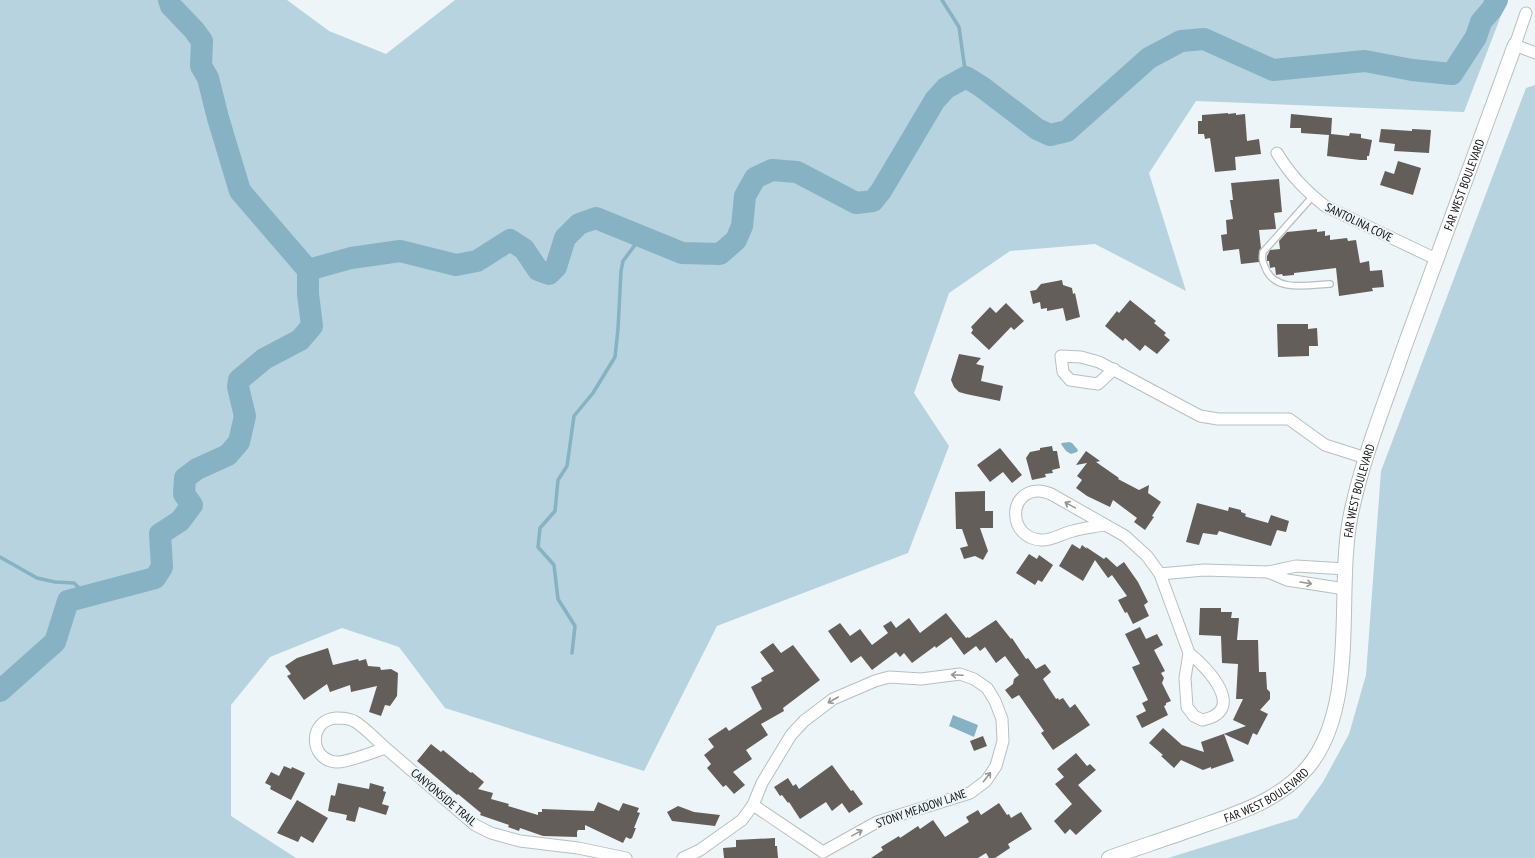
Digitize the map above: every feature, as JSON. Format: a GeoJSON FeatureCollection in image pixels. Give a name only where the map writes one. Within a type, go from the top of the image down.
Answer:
{"type":"FeatureCollection","features":[{"type":"Feature","properties":{"kind":"street","name":"FAR WEST BOULEVARD"},"geometry":{"type":"LineString","coordinates":[[1109,858],[1242,812],[1267,800],[1292,784],[1309,765],[1323,743],[1333,717],[1340,680],[1347,544],[1351,514],[1366,458],[1436,259],[1526,13]]}},
{"type":"Feature","properties":{"kind":"street"},"geometry":{"type":"LineString","coordinates":[[1515,45],[1535,53]]}},
{"type":"Feature","properties":{"kind":"street","name":"SANTOLINA COVE"},"geometry":{"type":"LineString","coordinates":[[1278,153],[1289,172],[1325,206],[1436,259]]}},
{"type":"Feature","properties":{"kind":"street"},"geometry":{"type":"LineString","coordinates":[[1114,369],[1200,416],[1218,418],[1289,419],[1325,444],[1366,458]]}},
{"type":"Feature","properties":{"kind":"street"},"geometry":{"type":"LineString","coordinates":[[1104,525],[1073,531],[1042,540],[1031,538],[1022,532],[1015,520],[1015,510],[1020,499],[1030,493],[1040,491],[1051,494],[1125,536],[1148,556],[1160,574],[1189,653],[1185,678],[1187,707],[1194,716],[1202,720],[1210,719],[1219,713],[1223,704],[1221,692],[1215,679],[1201,662],[1189,653]]}},
{"type":"Feature","properties":{"kind":"street"},"geometry":{"type":"LineString","coordinates":[[1160,574],[1204,570],[1268,572],[1296,566],[1346,569]]}},
{"type":"Feature","properties":{"kind":"street"},"geometry":{"type":"LineString","coordinates":[[1268,572],[1287,580],[1345,589]]}},
{"type":"Feature","properties":{"kind":"street","name":"STONY MEADOW LANE"},"geometry":{"type":"LineString","coordinates":[[753,805],[762,783],[791,736],[804,721],[833,699],[875,681],[889,677],[921,679],[960,674],[974,679],[987,688],[995,701],[1002,719],[1003,741],[996,766],[986,781],[970,793],[877,822],[822,855]]}},
{"type":"Feature","properties":{"kind":"street","name":"CANYONSIDE TRAIL"},"geometry":{"type":"LineString","coordinates":[[386,748],[336,762],[327,759],[318,751],[315,742],[316,731],[322,723],[332,718],[344,718],[355,722],[386,748],[475,825],[491,833],[520,841],[578,848],[626,858]]}},
{"type":"Feature","properties":{"kind":"street"},"geometry":{"type":"LineString","coordinates":[[683,858],[700,850],[717,839],[742,820],[753,805],[822,855]]}},
{"type":"Feature","properties":{"kind":"lane"},"geometry":{"type":"LineString","coordinates":[[1313,196],[1263,252],[1262,259],[1266,270],[1274,281],[1289,286],[1330,284]]}},
{"type":"Feature","properties":{"kind":"shaded area"},"geometry":{"type":"Polygon","coordinates":[[[0,0],[287,0],[329,31],[386,54],[455,0],[1507,0],[1464,112],[1196,101],[1149,173],[1186,291],[1095,244],[1010,251],[949,293],[914,393],[949,446],[908,553],[717,626],[644,771],[445,708],[399,647],[342,628],[270,657],[231,705],[231,816],[296,858],[0,858],[0,0]]]}},
{"type":"Feature","properties":{"kind":"shaded area"},"geometry":{"type":"Polygon","coordinates":[[[1535,85],[1535,858],[1168,858],[1297,818],[1323,782],[1349,734],[1366,675],[1381,471],[1526,88],[1535,85]]]}},
{"type":"Feature","properties":{"kind":"shaded area"},"geometry":{"type":"Polygon","coordinates":[[[1069,442],[1072,443],[1078,450],[1077,452],[1071,454],[1066,451],[1061,444],[1069,442]]]}},
{"type":"Feature","properties":{"kind":"shaded area"},"geometry":{"type":"Polygon","coordinates":[[[953,715],[978,725],[974,737],[949,726],[953,715]]]}},
{"type":"Feature","properties":{"kind":"building"},"geometry":{"type":"Polygon","coordinates":[[[1236,113],[1236,115],[1245,114],[1247,141],[1259,139],[1261,154],[1235,157],[1236,170],[1215,172],[1210,138],[1205,139],[1204,134],[1198,134],[1198,121],[1202,121],[1202,115],[1236,113]]]}},
{"type":"Feature","properties":{"kind":"building"},"geometry":{"type":"Polygon","coordinates":[[[1291,114],[1332,118],[1331,134],[1349,136],[1350,133],[1361,134],[1361,138],[1372,140],[1367,160],[1327,156],[1329,135],[1301,133],[1301,128],[1290,128],[1291,114]]]}},
{"type":"Feature","properties":{"kind":"building"},"geometry":{"type":"Polygon","coordinates":[[[1381,129],[1412,131],[1412,129],[1431,130],[1429,153],[1394,151],[1395,144],[1379,142],[1381,129]]]}},
{"type":"Feature","properties":{"kind":"building"},"geometry":{"type":"Polygon","coordinates":[[[1398,161],[1421,168],[1413,195],[1380,185],[1385,171],[1394,174],[1398,161]]]}},
{"type":"Feature","properties":{"kind":"building"},"geometry":{"type":"Polygon","coordinates":[[[1279,179],[1282,212],[1274,213],[1276,229],[1259,230],[1261,248],[1259,251],[1259,262],[1241,264],[1239,249],[1223,251],[1221,235],[1227,234],[1226,220],[1233,219],[1230,200],[1233,200],[1231,183],[1279,179]]]}},
{"type":"Feature","properties":{"kind":"building"},"geometry":{"type":"Polygon","coordinates":[[[1317,229],[1317,232],[1325,231],[1325,236],[1330,235],[1330,240],[1347,238],[1348,241],[1356,240],[1360,263],[1369,261],[1370,271],[1382,270],[1384,287],[1372,288],[1373,291],[1339,296],[1336,268],[1294,273],[1294,275],[1276,275],[1275,267],[1270,268],[1269,261],[1267,261],[1267,256],[1270,250],[1280,249],[1279,241],[1287,232],[1317,229]]]}},
{"type":"Feature","properties":{"kind":"building"},"geometry":{"type":"Polygon","coordinates":[[[1062,280],[1063,285],[1072,288],[1073,294],[1075,293],[1080,317],[1066,321],[1063,308],[1047,311],[1047,308],[1041,309],[1040,302],[1033,304],[1030,291],[1036,290],[1041,284],[1062,280]]]}},
{"type":"Feature","properties":{"kind":"building"},"geometry":{"type":"Polygon","coordinates":[[[1130,300],[1156,321],[1154,323],[1166,333],[1164,335],[1170,340],[1157,354],[1145,345],[1140,351],[1125,338],[1123,341],[1105,326],[1117,311],[1119,313],[1130,300]]]}},
{"type":"Feature","properties":{"kind":"building"},"geometry":{"type":"Polygon","coordinates":[[[1006,303],[1024,321],[1014,330],[1011,327],[989,350],[971,333],[973,330],[971,327],[990,307],[996,313],[1006,303]]]}},
{"type":"Feature","properties":{"kind":"building"},"geometry":{"type":"Polygon","coordinates":[[[1277,324],[1308,324],[1308,329],[1317,328],[1318,346],[1309,346],[1309,356],[1278,357],[1277,324]]]}},
{"type":"Feature","properties":{"kind":"building"},"geometry":{"type":"Polygon","coordinates":[[[959,354],[981,358],[976,364],[984,366],[981,381],[1003,386],[1000,401],[959,392],[954,387],[951,380],[959,354]]]}},
{"type":"Feature","properties":{"kind":"building"},"geometry":{"type":"Polygon","coordinates":[[[1052,446],[1053,451],[1057,451],[1060,468],[1052,470],[1053,473],[1045,474],[1046,477],[1032,480],[1026,458],[1030,452],[1040,450],[1040,448],[1052,446]]]}},
{"type":"Feature","properties":{"kind":"building"},"geometry":{"type":"Polygon","coordinates":[[[1000,448],[1022,475],[1012,483],[1003,472],[990,482],[977,465],[1000,448]]]}},
{"type":"Feature","properties":{"kind":"building"},"geometry":{"type":"Polygon","coordinates":[[[1086,451],[1100,461],[1096,462],[1119,478],[1118,479],[1139,490],[1149,485],[1148,493],[1161,502],[1152,516],[1154,517],[1145,530],[1134,522],[1137,518],[1113,500],[1110,507],[1087,496],[1076,488],[1082,480],[1077,476],[1087,463],[1076,465],[1086,451]]]}},
{"type":"Feature","properties":{"kind":"building"},"geometry":{"type":"Polygon","coordinates":[[[985,491],[985,511],[993,511],[993,528],[980,528],[988,551],[983,560],[975,556],[964,559],[960,548],[968,546],[962,529],[956,529],[955,492],[985,491]]]}},
{"type":"Feature","properties":{"kind":"building"},"geometry":{"type":"Polygon","coordinates":[[[1197,503],[1228,511],[1229,507],[1241,510],[1241,512],[1246,514],[1245,516],[1247,517],[1268,523],[1271,515],[1289,521],[1286,532],[1277,530],[1271,546],[1219,531],[1217,535],[1203,533],[1199,545],[1186,542],[1197,503]]]}},
{"type":"Feature","properties":{"kind":"building"},"geometry":{"type":"Polygon","coordinates":[[[1072,544],[1080,549],[1082,545],[1104,559],[1106,557],[1117,567],[1124,562],[1138,582],[1148,602],[1144,605],[1149,616],[1133,624],[1127,612],[1125,613],[1118,600],[1127,596],[1112,575],[1108,578],[1095,560],[1083,581],[1059,566],[1072,544]]]}},
{"type":"Feature","properties":{"kind":"building"},"geometry":{"type":"Polygon","coordinates":[[[1029,554],[1037,559],[1039,555],[1053,565],[1042,582],[1038,580],[1035,585],[1016,573],[1029,554]]]}},
{"type":"Feature","properties":{"kind":"building"},"geometry":{"type":"Polygon","coordinates":[[[1200,608],[1221,608],[1221,612],[1232,612],[1231,618],[1239,618],[1237,640],[1258,640],[1259,672],[1266,672],[1267,689],[1270,692],[1270,699],[1260,710],[1268,714],[1257,735],[1253,733],[1248,745],[1224,734],[1234,761],[1211,769],[1211,767],[1203,770],[1181,760],[1174,768],[1161,756],[1163,755],[1149,743],[1163,728],[1182,745],[1204,752],[1201,742],[1246,726],[1233,720],[1243,699],[1236,699],[1238,664],[1222,663],[1221,636],[1199,635],[1200,608]]]}},
{"type":"Feature","properties":{"kind":"building"},"geometry":{"type":"Polygon","coordinates":[[[946,613],[966,638],[969,638],[996,620],[1011,639],[1012,638],[1026,659],[1028,658],[1036,669],[1045,664],[1051,672],[1043,679],[1056,699],[1058,698],[1059,700],[1063,698],[1070,708],[1075,704],[1090,725],[1053,750],[1041,733],[1044,731],[1019,695],[1012,699],[1005,690],[1013,684],[1014,679],[1019,675],[1005,656],[996,663],[985,647],[980,651],[976,646],[964,655],[951,637],[936,648],[935,646],[912,663],[904,653],[900,657],[896,652],[872,670],[861,656],[851,663],[828,631],[840,623],[850,636],[860,629],[872,645],[888,633],[883,626],[891,621],[896,628],[909,618],[920,633],[946,613]]]}},
{"type":"Feature","properties":{"kind":"building"},"geometry":{"type":"Polygon","coordinates":[[[1140,627],[1146,639],[1157,634],[1163,645],[1154,650],[1165,671],[1161,673],[1164,678],[1162,683],[1171,701],[1166,703],[1164,706],[1168,715],[1142,728],[1136,716],[1146,711],[1142,703],[1148,700],[1132,667],[1140,664],[1125,634],[1140,627]]]}},
{"type":"Feature","properties":{"kind":"building"},"geometry":{"type":"Polygon","coordinates":[[[773,643],[781,653],[793,645],[820,680],[783,708],[784,711],[761,724],[768,735],[746,750],[752,759],[733,772],[745,785],[734,794],[726,785],[723,787],[707,768],[711,764],[704,755],[714,747],[708,739],[726,727],[729,731],[762,709],[751,687],[762,681],[761,678],[774,671],[760,652],[773,643]]]}},
{"type":"Feature","properties":{"kind":"building"},"geometry":{"type":"Polygon","coordinates":[[[328,648],[333,665],[358,659],[359,661],[366,659],[368,666],[380,667],[381,670],[391,669],[398,673],[397,696],[390,706],[385,705],[381,716],[369,712],[377,686],[351,692],[350,685],[330,692],[327,684],[304,700],[287,676],[291,674],[285,666],[297,658],[328,648]]]}},
{"type":"Feature","properties":{"kind":"building"},"geometry":{"type":"Polygon","coordinates":[[[983,736],[987,746],[974,751],[970,741],[983,736]]]}},
{"type":"Feature","properties":{"kind":"building"},"geometry":{"type":"Polygon","coordinates":[[[431,744],[441,752],[443,750],[484,782],[478,789],[493,793],[491,799],[509,804],[508,806],[538,815],[538,812],[542,812],[542,809],[594,811],[598,802],[619,811],[623,803],[639,808],[637,812],[640,813],[632,838],[630,839],[626,837],[623,843],[585,825],[585,830],[578,830],[577,837],[543,836],[520,828],[519,831],[508,827],[509,825],[480,815],[481,813],[417,761],[431,744]]]}},
{"type":"Feature","properties":{"kind":"building"},"geometry":{"type":"Polygon","coordinates":[[[1076,753],[1087,766],[1090,764],[1096,770],[1078,785],[1102,811],[1076,835],[1070,829],[1065,834],[1054,821],[1072,804],[1055,784],[1064,777],[1057,769],[1076,753]]]}},
{"type":"Feature","properties":{"kind":"building"},"geometry":{"type":"Polygon","coordinates":[[[832,765],[851,791],[853,790],[863,804],[849,813],[842,803],[832,811],[826,802],[800,819],[789,802],[788,803],[782,795],[780,796],[774,787],[788,778],[793,786],[796,784],[799,789],[832,765]]]}},
{"type":"Feature","properties":{"kind":"building"},"geometry":{"type":"Polygon","coordinates":[[[284,766],[291,769],[292,767],[305,773],[291,800],[270,789],[271,786],[265,783],[271,772],[279,776],[284,766]]]}},
{"type":"Feature","properties":{"kind":"building"},"geometry":{"type":"Polygon","coordinates":[[[338,783],[369,789],[370,783],[384,787],[383,791],[386,792],[382,804],[389,806],[386,815],[359,807],[355,822],[346,820],[347,815],[328,811],[331,795],[335,796],[338,783]]]}},
{"type":"Feature","properties":{"kind":"building"},"geometry":{"type":"Polygon","coordinates":[[[297,800],[328,818],[313,843],[301,836],[298,842],[277,833],[297,800]]]}},
{"type":"Feature","properties":{"kind":"building"},"geometry":{"type":"Polygon","coordinates":[[[999,803],[1007,815],[1009,814],[1011,818],[1021,812],[1032,829],[1008,844],[1010,848],[995,858],[989,858],[986,853],[978,858],[871,858],[883,850],[881,847],[899,836],[900,838],[918,826],[920,829],[933,820],[945,837],[969,822],[966,817],[978,810],[981,815],[999,803]]]}},
{"type":"Feature","properties":{"kind":"building"},"geometry":{"type":"Polygon","coordinates":[[[678,806],[694,812],[720,815],[715,826],[672,821],[667,812],[678,806]]]}},
{"type":"Feature","properties":{"kind":"building"},"geometry":{"type":"Polygon","coordinates":[[[775,838],[778,858],[724,858],[723,848],[736,847],[736,840],[775,838]]]}},
{"type":"Feature","properties":{"kind":"waterway"},"geometry":{"type":"LineString","coordinates":[[169,0],[171,6],[194,30],[202,41],[201,66],[208,78],[218,118],[240,191],[308,270]]}},
{"type":"Feature","properties":{"kind":"waterway"},"geometry":{"type":"LineString","coordinates":[[942,0],[959,27],[966,77]]}},
{"type":"Feature","properties":{"kind":"waterway"},"geometry":{"type":"LineString","coordinates":[[0,691],[55,642],[68,601],[155,578],[162,567],[160,534],[180,521],[192,505],[184,494],[185,478],[197,469],[228,455],[239,442],[245,416],[238,387],[239,380],[264,359],[300,340],[312,326],[308,294],[308,270],[351,258],[400,251],[456,265],[477,261],[510,240],[524,249],[538,270],[549,274],[556,267],[565,238],[579,224],[596,218],[682,253],[720,254],[736,240],[742,226],[745,196],[755,178],[772,170],[797,172],[856,203],[873,201],[881,191],[935,100],[946,88],[966,77],[982,87],[1037,129],[1050,135],[1067,131],[1149,58],[1181,41],[1204,39],[1273,70],[1365,61],[1412,70],[1452,74],[1476,37],[1481,22],[1492,9],[1497,0]]}},
{"type":"Feature","properties":{"kind":"waterway"},"geometry":{"type":"LineString","coordinates":[[572,653],[575,626],[558,599],[554,565],[538,547],[540,528],[555,511],[558,480],[567,466],[574,416],[593,393],[615,357],[623,261],[641,237]]}},
{"type":"Feature","properties":{"kind":"waterway"},"geometry":{"type":"LineString","coordinates":[[0,557],[37,578],[55,582],[74,583],[88,597]]}}]}
